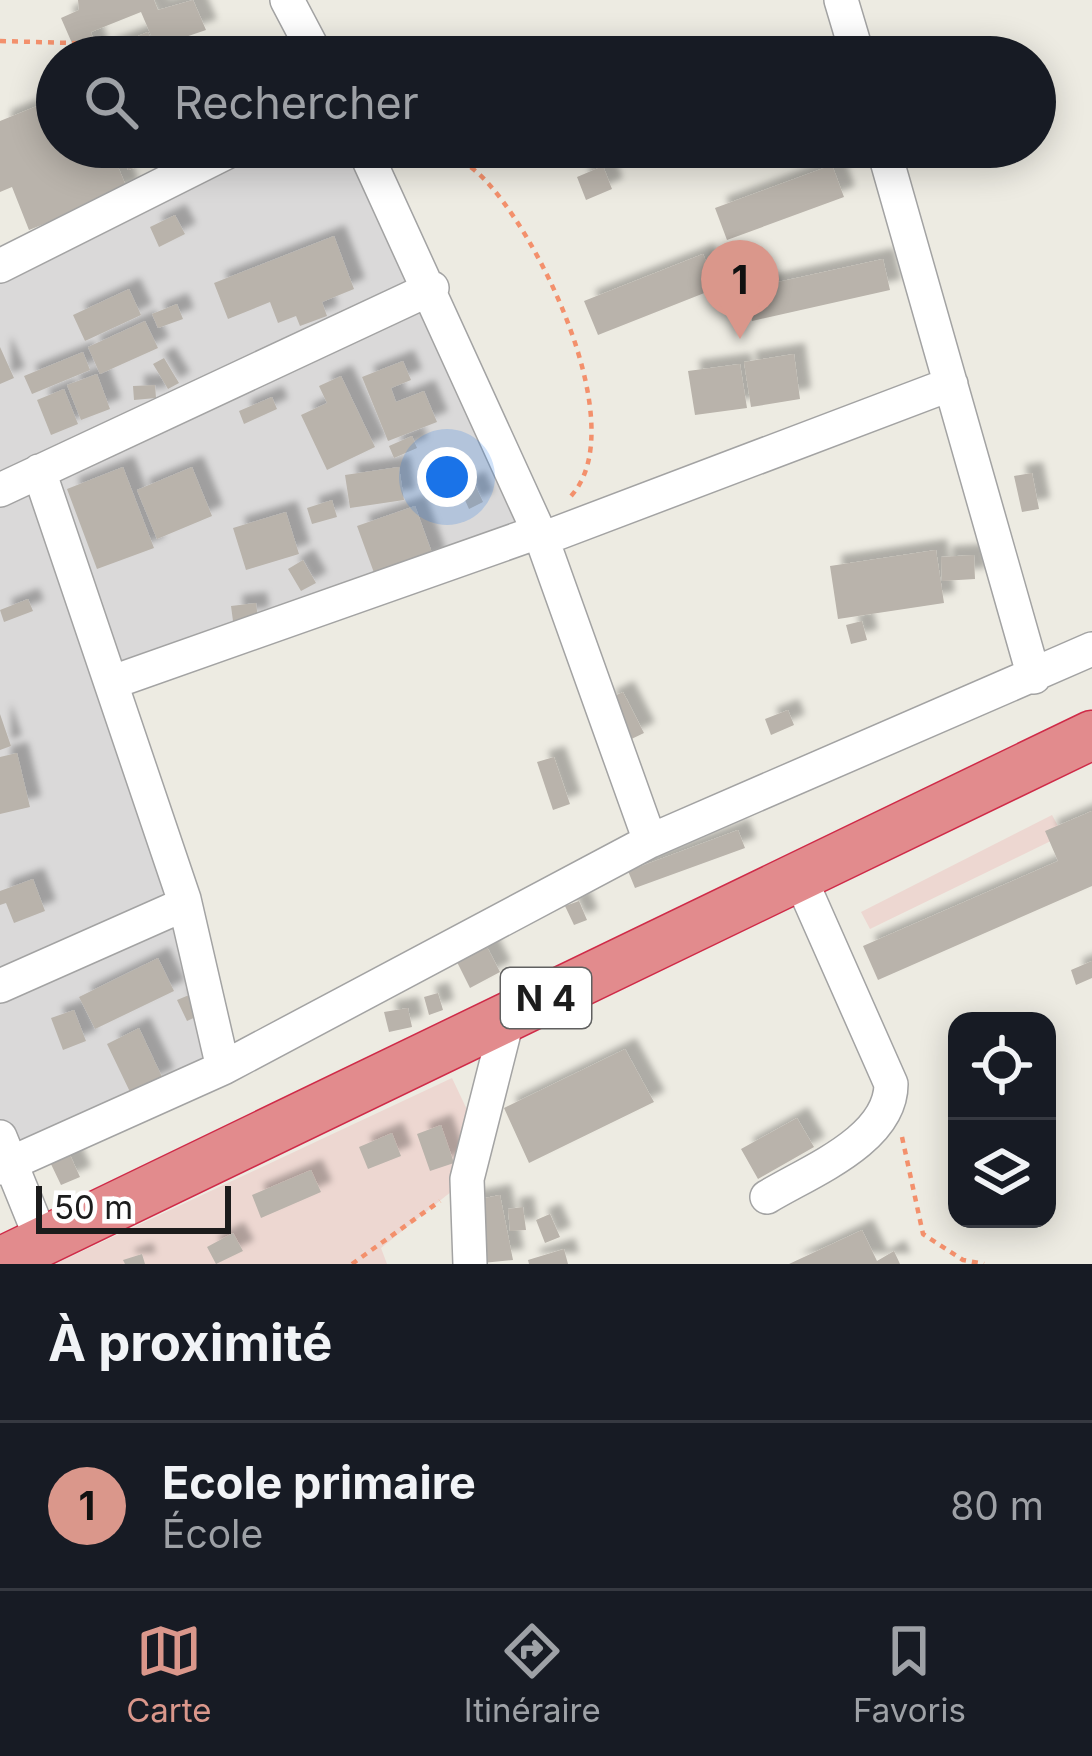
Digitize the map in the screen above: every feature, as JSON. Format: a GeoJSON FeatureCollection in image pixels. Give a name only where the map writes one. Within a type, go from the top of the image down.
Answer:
{"type":"FeatureCollection","features":[{"type":"Feature","properties":{"kind":"highway","name":"N 4"},"geometry":{"type":"LineString","coordinates":[[21,1252],[1092,734]]}},
{"type":"Feature","properties":{"kind":"street"},"geometry":{"type":"LineString","coordinates":[[287,0],[306,36]]}},
{"type":"Feature","properties":{"kind":"street"},"geometry":{"type":"LineString","coordinates":[[842,0],[852,36]]}},
{"type":"Feature","properties":{"kind":"street"},"geometry":{"type":"LineString","coordinates":[[0,266],[195,168]]}},
{"type":"Feature","properties":{"kind":"street"},"geometry":{"type":"LineString","coordinates":[[373,168],[432,288],[540,535],[650,841]]}},
{"type":"Feature","properties":{"kind":"street"},"geometry":{"type":"LineString","coordinates":[[890,168],[1034,677]]}},
{"type":"Feature","properties":{"kind":"street"},"geometry":{"type":"LineString","coordinates":[[0,490],[432,288]]}},
{"type":"Feature","properties":{"kind":"street"},"geometry":{"type":"LineString","coordinates":[[112,682],[540,535],[951,384]]}},
{"type":"Feature","properties":{"kind":"street"},"geometry":{"type":"LineString","coordinates":[[39,471],[185,904],[223,1068]]}},
{"type":"Feature","properties":{"kind":"street"},"geometry":{"type":"LineString","coordinates":[[21,1252],[4,1156],[223,1068],[650,841],[1092,649]]}},
{"type":"Feature","properties":{"kind":"street"},"geometry":{"type":"LineString","coordinates":[[767,1197],[879,1125],[891,1106],[891,1084],[799,876]]}},
{"type":"Feature","properties":{"kind":"street"},"geometry":{"type":"LineString","coordinates":[[0,986],[185,904]]}},
{"type":"Feature","properties":{"kind":"street"},"geometry":{"type":"LineString","coordinates":[[470,1264],[466,1179],[508,1017]]}},
{"type":"Feature","properties":{"kind":"path"},"geometry":{"type":"LineString","coordinates":[[0,41],[36,42]]}},
{"type":"Feature","properties":{"kind":"path"},"geometry":{"type":"LineString","coordinates":[[470,168],[522,231],[565,317],[592,398],[593,443],[578,488],[540,535]]}},
{"type":"Feature","properties":{"kind":"path"},"geometry":{"type":"LineString","coordinates":[[891,1084],[923,1234],[963,1260],[984,1264]]}},
{"type":"Feature","properties":{"kind":"path"},"geometry":{"type":"LineString","coordinates":[[352,1264],[466,1179]]}},
{"type":"Feature","properties":{"kind":"shaded area"},"geometry":{"type":"Polygon","coordinates":[[[205,168],[361,168],[534,530],[107,679],[231,1067],[0,1160],[0,268],[205,168]]]}},
{"type":"Feature","properties":{"kind":"shaded area"},"geometry":{"type":"Polygon","coordinates":[[[1052,815],[1063,835],[870,929],[861,912],[1052,815]]]}},
{"type":"Feature","properties":{"kind":"shaded area"},"geometry":{"type":"Polygon","coordinates":[[[452,1078],[480,1137],[467,1179],[381,1248],[387,1264],[55,1264],[452,1078]]]}},
{"type":"Feature","properties":{"kind":"building"},"geometry":{"type":"Polygon","coordinates":[[[78,0],[154,0],[158,10],[193,0],[206,30],[188,36],[151,36],[141,12],[91,32],[92,36],[69,36],[61,18],[79,10],[78,0]]]}},
{"type":"Feature","properties":{"kind":"building"},"geometry":{"type":"Polygon","coordinates":[[[36,106],[36,168],[119,168],[128,191],[29,230],[12,187],[0,192],[0,121],[36,106]]]}},
{"type":"Feature","properties":{"kind":"building"},"geometry":{"type":"Polygon","coordinates":[[[604,168],[612,189],[586,200],[577,177],[604,168]]]}},
{"type":"Feature","properties":{"kind":"building"},"geometry":{"type":"Polygon","coordinates":[[[824,168],[833,168],[844,197],[727,240],[715,208],[824,168]]]}},
{"type":"Feature","properties":{"kind":"building"},"geometry":{"type":"Polygon","coordinates":[[[175,215],[185,234],[159,247],[150,227],[175,215]]]}},
{"type":"Feature","properties":{"kind":"building"},"geometry":{"type":"Polygon","coordinates":[[[334,236],[354,289],[322,302],[327,316],[300,326],[296,316],[278,323],[270,302],[228,319],[214,283],[334,236]]]}},
{"type":"Feature","properties":{"kind":"building"},"geometry":{"type":"Polygon","coordinates":[[[703,254],[717,288],[598,335],[584,301],[703,254]]]}},
{"type":"Feature","properties":{"kind":"building"},"geometry":{"type":"Polygon","coordinates":[[[883,259],[890,290],[752,321],[746,289],[883,259]]]}},
{"type":"Feature","properties":{"kind":"building"},"geometry":{"type":"Polygon","coordinates":[[[129,289],[141,315],[85,341],[73,315],[129,289]]]}},
{"type":"Feature","properties":{"kind":"building"},"geometry":{"type":"Polygon","coordinates":[[[177,304],[183,319],[158,328],[152,314],[177,304]]]}},
{"type":"Feature","properties":{"kind":"building"},"geometry":{"type":"Polygon","coordinates":[[[145,321],[158,348],[100,374],[88,347],[145,321]]]}},
{"type":"Feature","properties":{"kind":"building"},"geometry":{"type":"Polygon","coordinates":[[[0,347],[14,378],[0,384],[0,347]]]}},
{"type":"Feature","properties":{"kind":"building"},"geometry":{"type":"Polygon","coordinates":[[[83,352],[90,370],[32,394],[24,376],[83,352]]]}},
{"type":"Feature","properties":{"kind":"building"},"geometry":{"type":"Polygon","coordinates":[[[794,354],[800,399],[751,407],[744,362],[794,354]]]}},
{"type":"Feature","properties":{"kind":"building"},"geometry":{"type":"Polygon","coordinates":[[[164,358],[179,383],[168,389],[153,364],[164,358]]]}},
{"type":"Feature","properties":{"kind":"building"},"geometry":{"type":"Polygon","coordinates":[[[403,361],[411,380],[391,388],[396,402],[424,391],[437,422],[388,441],[362,377],[403,361]]]}},
{"type":"Feature","properties":{"kind":"building"},"geometry":{"type":"Polygon","coordinates":[[[740,364],[747,408],[695,415],[688,371],[740,364]]]}},
{"type":"Feature","properties":{"kind":"building"},"geometry":{"type":"Polygon","coordinates":[[[97,374],[110,409],[81,420],[67,385],[97,374]]]}},
{"type":"Feature","properties":{"kind":"building"},"geometry":{"type":"Polygon","coordinates":[[[341,376],[375,447],[327,470],[301,415],[327,403],[319,386],[341,376]]]}},
{"type":"Feature","properties":{"kind":"building"},"geometry":{"type":"Polygon","coordinates":[[[155,385],[156,398],[134,400],[133,386],[155,385]]]}},
{"type":"Feature","properties":{"kind":"building"},"geometry":{"type":"Polygon","coordinates":[[[64,389],[78,424],[51,435],[37,400],[64,389]]]}},
{"type":"Feature","properties":{"kind":"building"},"geometry":{"type":"Polygon","coordinates":[[[272,397],[277,409],[244,424],[239,411],[272,397]]]}},
{"type":"Feature","properties":{"kind":"building"},"geometry":{"type":"Polygon","coordinates":[[[412,436],[417,448],[394,458],[389,446],[412,436]]]}},
{"type":"Feature","properties":{"kind":"building"},"geometry":{"type":"Polygon","coordinates":[[[123,467],[154,548],[97,569],[67,489],[123,467]]]}},
{"type":"Feature","properties":{"kind":"building"},"geometry":{"type":"Polygon","coordinates":[[[192,467],[212,516],[157,539],[137,490],[192,467]]]}},
{"type":"Feature","properties":{"kind":"building"},"geometry":{"type":"Polygon","coordinates":[[[399,467],[404,500],[350,508],[345,475],[399,467]]]}},
{"type":"Feature","properties":{"kind":"building"},"geometry":{"type":"Polygon","coordinates":[[[1032,473],[1039,509],[1022,512],[1014,476],[1032,473]]]}},
{"type":"Feature","properties":{"kind":"building"},"geometry":{"type":"Polygon","coordinates":[[[474,482],[483,502],[469,509],[460,489],[474,482]]]}},
{"type":"Feature","properties":{"kind":"building"},"geometry":{"type":"Polygon","coordinates":[[[332,500],[337,517],[312,524],[307,508],[332,500]]]}},
{"type":"Feature","properties":{"kind":"building"},"geometry":{"type":"Polygon","coordinates":[[[415,506],[435,561],[377,581],[357,526],[415,506]]]}},
{"type":"Feature","properties":{"kind":"building"},"geometry":{"type":"Polygon","coordinates":[[[286,512],[299,554],[246,570],[233,528],[286,512]]]}},
{"type":"Feature","properties":{"kind":"building"},"geometry":{"type":"Polygon","coordinates":[[[936,550],[944,603],[838,619],[830,566],[936,550]]]}},
{"type":"Feature","properties":{"kind":"building"},"geometry":{"type":"Polygon","coordinates":[[[974,555],[975,579],[942,581],[941,557],[974,555]]]}},
{"type":"Feature","properties":{"kind":"building"},"geometry":{"type":"Polygon","coordinates":[[[303,560],[316,583],[301,591],[288,569],[303,560]]]}},
{"type":"Feature","properties":{"kind":"building"},"geometry":{"type":"Polygon","coordinates":[[[28,599],[33,611],[4,622],[0,610],[28,599]]]}},
{"type":"Feature","properties":{"kind":"building"},"geometry":{"type":"Polygon","coordinates":[[[256,603],[258,618],[233,621],[231,606],[256,603]]]}},
{"type":"Feature","properties":{"kind":"building"},"geometry":{"type":"Polygon","coordinates":[[[862,621],[867,640],[851,644],[846,625],[862,621]]]}},
{"type":"Feature","properties":{"kind":"building"},"geometry":{"type":"Polygon","coordinates":[[[623,692],[644,733],[623,743],[604,701],[623,692]]]}},
{"type":"Feature","properties":{"kind":"building"},"geometry":{"type":"Polygon","coordinates":[[[788,710],[794,725],[771,735],[765,719],[788,710]]]}},
{"type":"Feature","properties":{"kind":"building"},"geometry":{"type":"Polygon","coordinates":[[[0,714],[11,746],[0,750],[0,714]]]}},
{"type":"Feature","properties":{"kind":"building"},"geometry":{"type":"Polygon","coordinates":[[[17,753],[30,807],[0,814],[0,757],[17,753]]]}},
{"type":"Feature","properties":{"kind":"building"},"geometry":{"type":"Polygon","coordinates":[[[554,757],[570,804],[553,810],[537,762],[554,757]]]}},
{"type":"Feature","properties":{"kind":"building"},"geometry":{"type":"Polygon","coordinates":[[[1092,811],[1092,886],[878,980],[863,946],[1058,861],[1045,831],[1092,811]]]}},
{"type":"Feature","properties":{"kind":"building"},"geometry":{"type":"Polygon","coordinates":[[[738,830],[745,848],[635,888],[628,871],[738,830]]]}},
{"type":"Feature","properties":{"kind":"building"},"geometry":{"type":"Polygon","coordinates":[[[33,879],[45,911],[14,923],[6,903],[0,905],[0,891],[33,879]]]}},
{"type":"Feature","properties":{"kind":"building"},"geometry":{"type":"Polygon","coordinates":[[[579,901],[587,920],[574,925],[565,906],[579,901]]]}},
{"type":"Feature","properties":{"kind":"building"},"geometry":{"type":"Polygon","coordinates":[[[486,945],[500,972],[470,988],[456,960],[486,945]]]}},
{"type":"Feature","properties":{"kind":"building"},"geometry":{"type":"Polygon","coordinates":[[[158,958],[174,991],[95,1029],[79,997],[158,958]]]}},
{"type":"Feature","properties":{"kind":"building"},"geometry":{"type":"Polygon","coordinates":[[[1092,961],[1092,978],[1076,985],[1071,970],[1092,961]]]}},
{"type":"Feature","properties":{"kind":"building"},"geometry":{"type":"Polygon","coordinates":[[[438,993],[443,1010],[429,1015],[424,997],[438,993]]]}},
{"type":"Feature","properties":{"kind":"building"},"geometry":{"type":"Polygon","coordinates":[[[189,995],[198,1016],[187,1021],[177,1000],[189,995]]]}},
{"type":"Feature","properties":{"kind":"building"},"geometry":{"type":"Polygon","coordinates":[[[408,1008],[412,1027],[389,1032],[384,1012],[408,1008]]]}},
{"type":"Feature","properties":{"kind":"building"},"geometry":{"type":"Polygon","coordinates":[[[74,1010],[86,1041],[63,1050],[51,1018],[74,1010]]]}},
{"type":"Feature","properties":{"kind":"building"},"geometry":{"type":"Polygon","coordinates":[[[139,1028],[163,1079],[131,1094],[107,1044],[139,1028]]]}},
{"type":"Feature","properties":{"kind":"building"},"geometry":{"type":"Polygon","coordinates":[[[625,1049],[654,1102],[529,1163],[504,1108],[625,1049]]]}},
{"type":"Feature","properties":{"kind":"building"},"geometry":{"type":"Polygon","coordinates":[[[797,1118],[814,1147],[758,1179],[741,1149],[797,1118]]]}},
{"type":"Feature","properties":{"kind":"building"},"geometry":{"type":"Polygon","coordinates":[[[441,1125],[454,1163],[430,1171],[417,1134],[441,1125]]]}},
{"type":"Feature","properties":{"kind":"building"},"geometry":{"type":"Polygon","coordinates":[[[392,1133],[401,1156],[368,1169],[359,1147],[392,1133]]]}},
{"type":"Feature","properties":{"kind":"building"},"geometry":{"type":"Polygon","coordinates":[[[69,1153],[80,1177],[61,1185],[50,1162],[69,1153]]]}},
{"type":"Feature","properties":{"kind":"building"},"geometry":{"type":"Polygon","coordinates":[[[311,1170],[321,1192],[261,1218],[252,1195],[311,1170]]]}},
{"type":"Feature","properties":{"kind":"building"},"geometry":{"type":"Polygon","coordinates":[[[500,1195],[513,1260],[472,1264],[460,1203],[500,1195]]]}},
{"type":"Feature","properties":{"kind":"building"},"geometry":{"type":"Polygon","coordinates":[[[523,1207],[526,1230],[510,1231],[508,1209],[523,1207]]]}},
{"type":"Feature","properties":{"kind":"building"},"geometry":{"type":"Polygon","coordinates":[[[550,1214],[560,1237],[545,1243],[536,1220],[550,1214]]]}},
{"type":"Feature","properties":{"kind":"building"},"geometry":{"type":"Polygon","coordinates":[[[862,1230],[877,1261],[894,1251],[900,1264],[789,1264],[862,1230]]]}},
{"type":"Feature","properties":{"kind":"building"},"geometry":{"type":"Polygon","coordinates":[[[233,1233],[243,1251],[216,1264],[207,1247],[233,1233]]]}},
{"type":"Feature","properties":{"kind":"building"},"geometry":{"type":"Polygon","coordinates":[[[564,1249],[568,1264],[529,1264],[528,1260],[564,1249]]]}},
{"type":"Feature","properties":{"kind":"building"},"geometry":{"type":"Polygon","coordinates":[[[142,1254],[145,1264],[123,1260],[142,1254]]]}},
{"type":"Feature","properties":{"kind":"place","name":"Ecole primaire"},"geometry":{"type":"Point","coordinates":[740,339]}}]}
